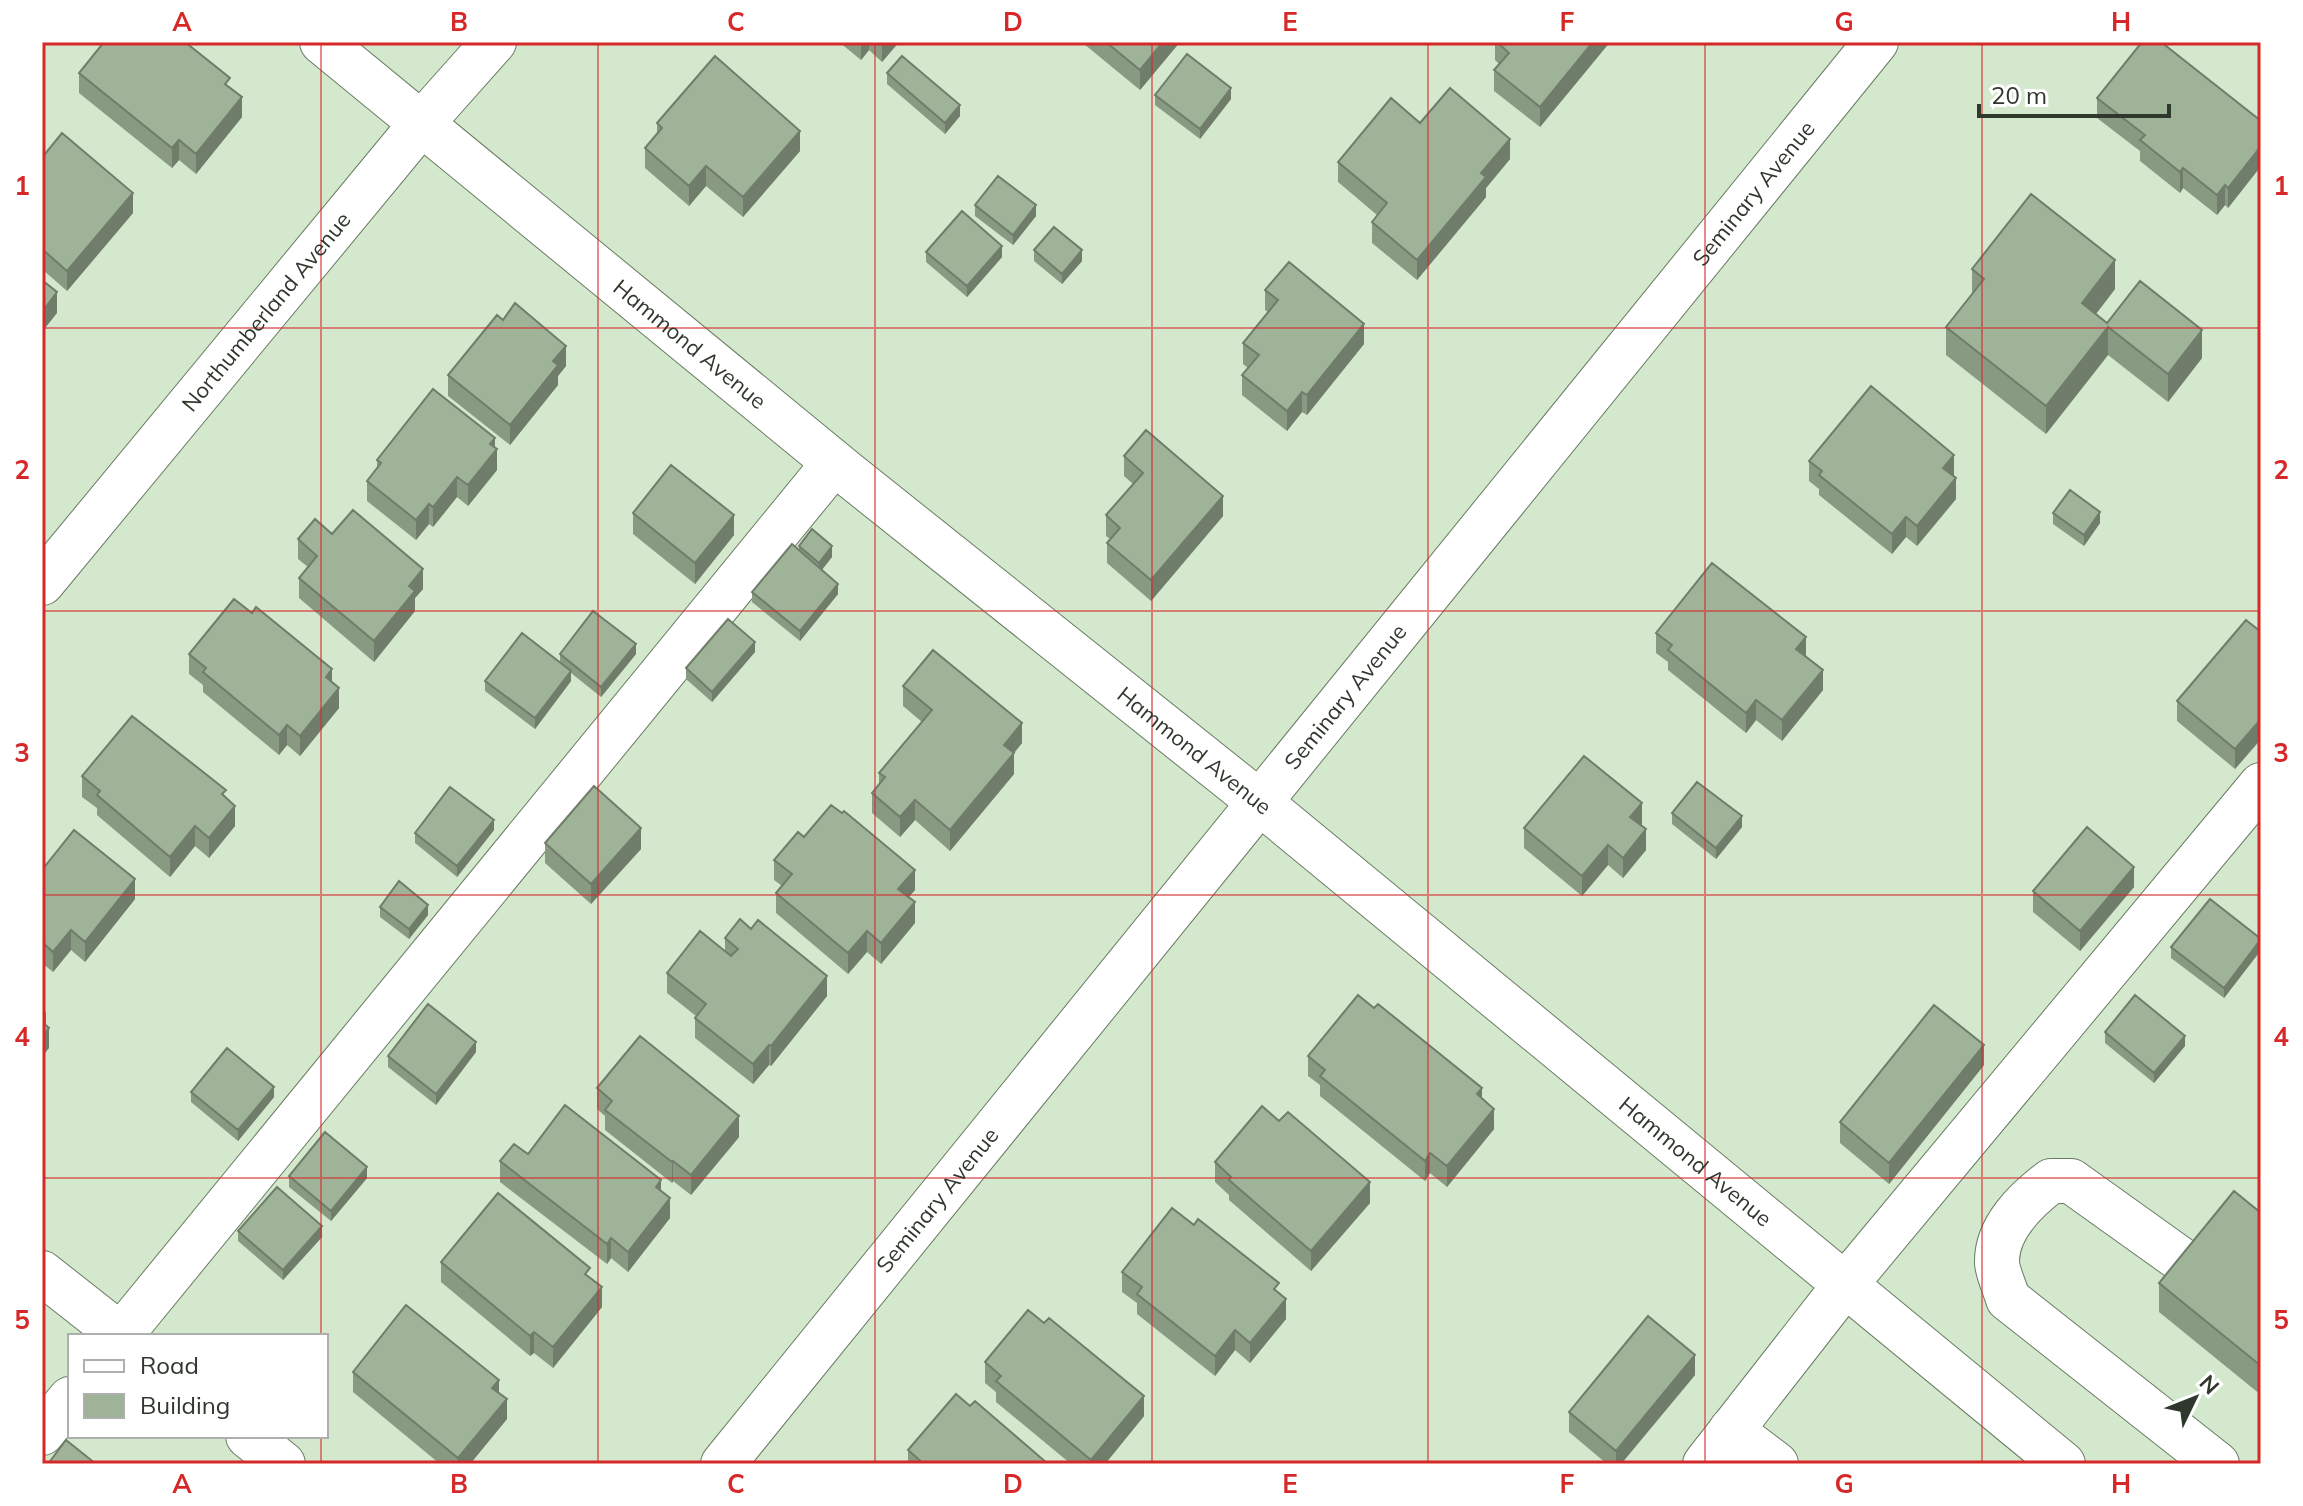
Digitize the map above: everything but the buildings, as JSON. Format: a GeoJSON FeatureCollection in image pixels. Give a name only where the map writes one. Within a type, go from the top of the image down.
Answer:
{"type":"FeatureCollection","features":[{"type":"Feature","properties":{"kind":"street","name":"Hammond Avenue"},"geometry":{"type":"LineString","coordinates":[[322,42],[834,463],[1258,801],[2063,1464]]}},
{"type":"Feature","properties":{"kind":"street","name":"Northumberland Avenue"},"geometry":{"type":"LineString","coordinates":[[42,583],[421,124],[494,42]]}},
{"type":"Feature","properties":{"kind":"street","name":"Seminary Avenue"},"geometry":{"type":"LineString","coordinates":[[723,1464],[1876,42]]}},
{"type":"Feature","properties":{"kind":"street"},"geometry":{"type":"LineString","coordinates":[[123,1334],[834,463]]}},
{"type":"Feature","properties":{"kind":"street"},"geometry":{"type":"LineString","coordinates":[[1705,1464],[1844,1286],[2261,785]]}},
{"type":"Feature","properties":{"kind":"street"},"geometry":{"type":"LineString","coordinates":[[2194,1269],[2071,1181],[2051,1181],[2020,1210],[2002,1234],[1997,1264],[2008,1299],[2217,1464]]}},
{"type":"Feature","properties":{"kind":"street"},"geometry":{"type":"LineString","coordinates":[[42,1273],[118,1334]]}},
{"type":"Feature","properties":{"kind":"street"},"geometry":{"type":"LineString","coordinates":[[42,1433],[68,1401]]}},
{"type":"Feature","properties":{"kind":"street"},"geometry":{"type":"LineString","coordinates":[[1731,1430],[1776,1464]]}},
{"type":"Feature","properties":{"kind":"street"},"geometry":{"type":"LineString","coordinates":[[250,1438],[283,1464]]}}]}
